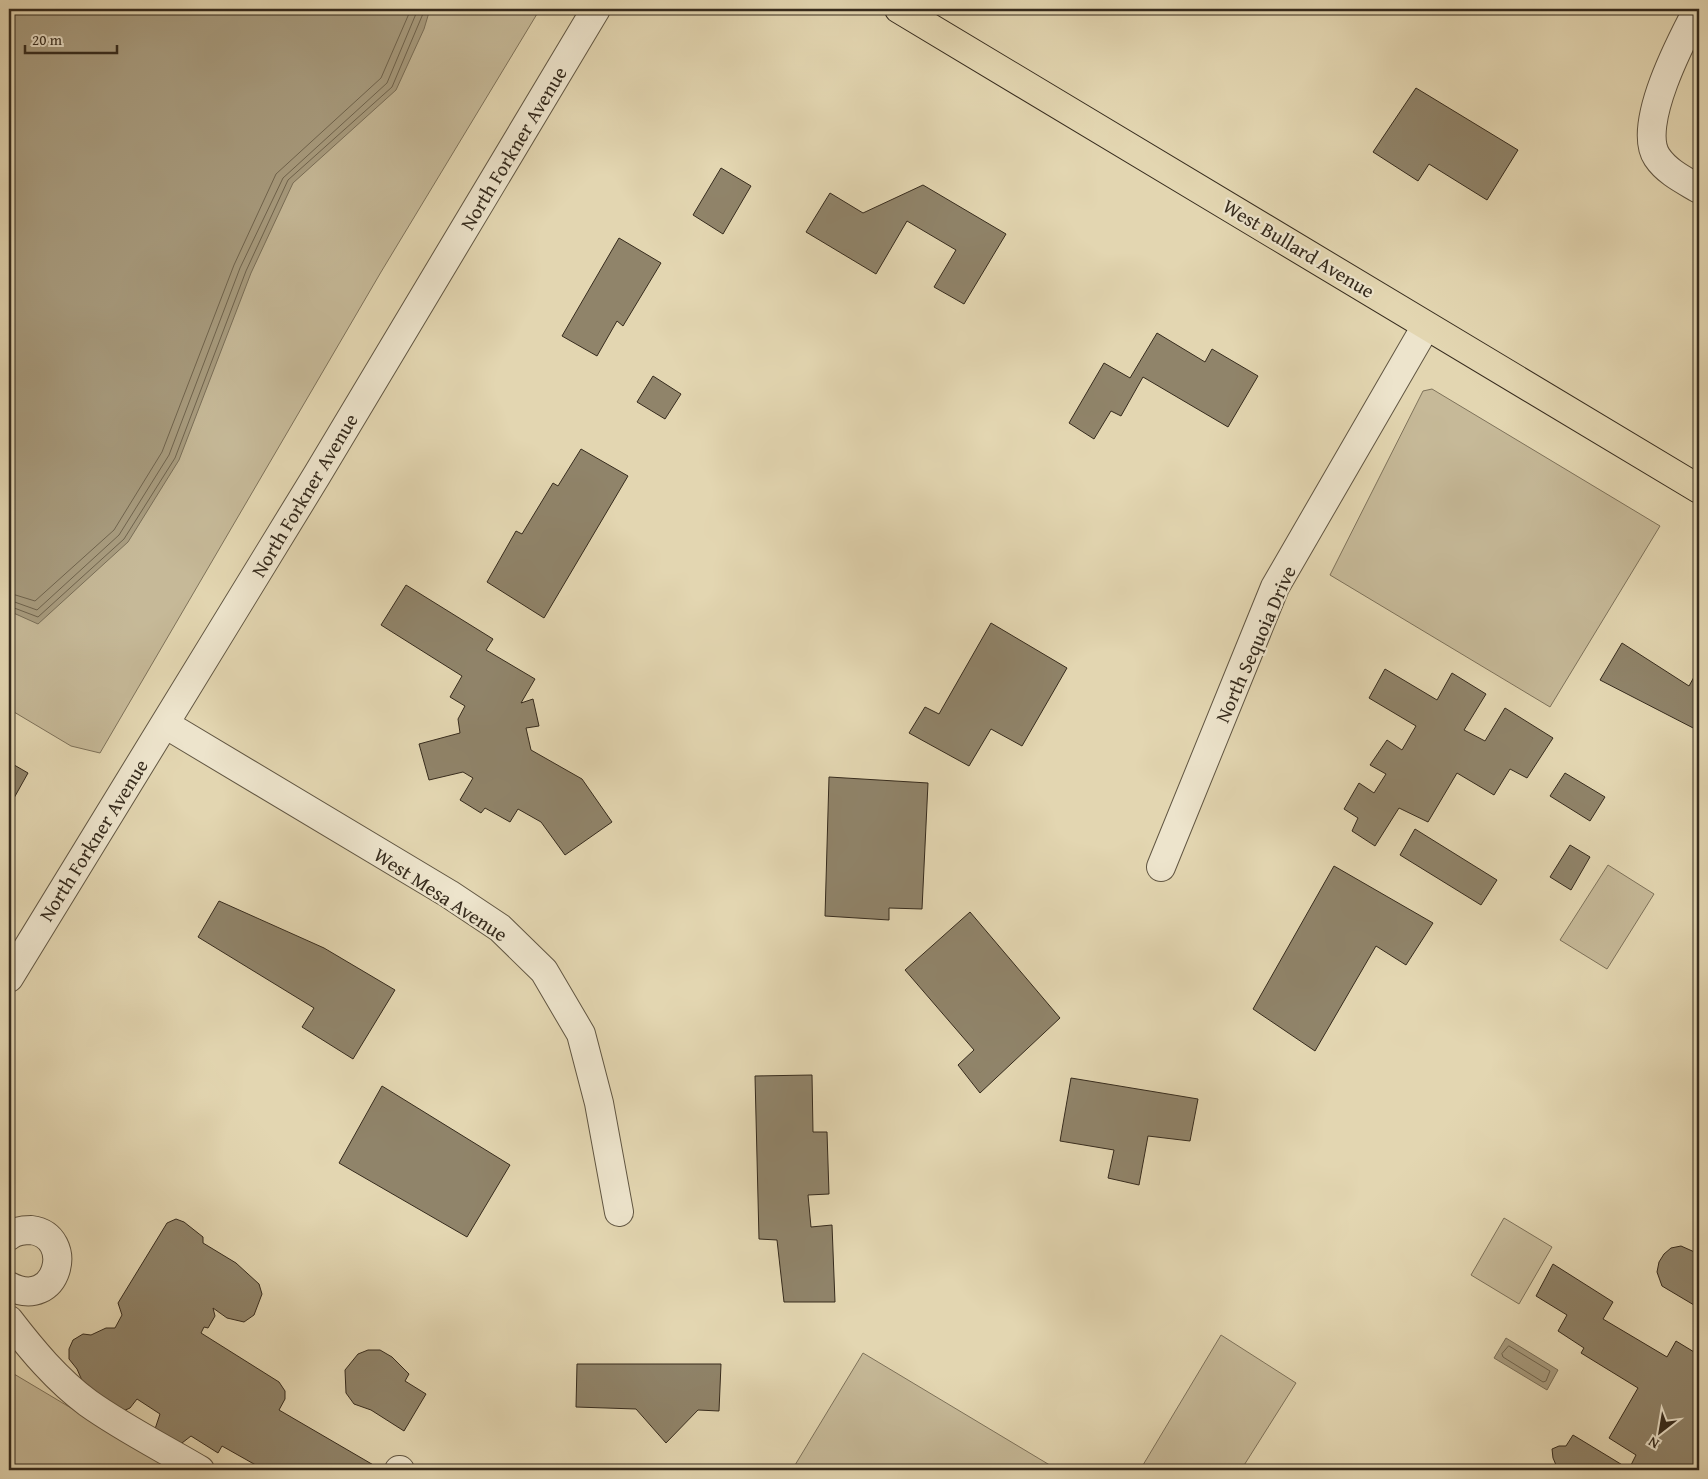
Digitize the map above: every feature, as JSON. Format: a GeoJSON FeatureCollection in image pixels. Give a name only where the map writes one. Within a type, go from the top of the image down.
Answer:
{"type":"FeatureCollection","features":[{"type":"Feature","properties":{"kind":"main road","name":"West Bullard Avenue"},"geometry":{"type":"LineString","coordinates":[[899,9],[1289,241],[1426,326],[1699,489]]}},
{"type":"Feature","properties":{"kind":"street","name":"North Forkner Avenue"},"geometry":{"type":"LineString","coordinates":[[9,978],[165,724],[596,9]]}},
{"type":"Feature","properties":{"kind":"street"},"geometry":{"type":"LineString","coordinates":[[1698,9],[1663,84],[1656,106],[1651,136],[1656,156],[1671,173],[1699,189]]}},
{"type":"Feature","properties":{"kind":"street","name":"North Sequoia Drive"},"geometry":{"type":"LineString","coordinates":[[1161,867],[1276,588],[1426,326]]}},
{"type":"Feature","properties":{"kind":"street","name":"West Mesa Avenue"},"geometry":{"type":"LineString","coordinates":[[165,724],[449,894],[500,928],[544,971],[581,1034],[600,1103],[619,1212]]}},
{"type":"Feature","properties":{"kind":"street"},"geometry":{"type":"LineString","coordinates":[[9,1236],[22,1230],[43,1234],[51,1242],[58,1260],[57,1270],[46,1286],[28,1292],[9,1286]]}},
{"type":"Feature","properties":{"kind":"street"},"geometry":{"type":"LineString","coordinates":[[9,1320],[32,1351],[61,1380],[89,1403],[200,1470]]}},
{"type":"Feature","properties":{"kind":"shaded area"},"geometry":{"type":"Polygon","coordinates":[[[9,9],[540,9],[381,272],[100,753],[71,746],[9,709],[9,9]]]}},
{"type":"Feature","properties":{"kind":"shaded area"},"geometry":{"type":"Polygon","coordinates":[[[1432,389],[1660,526],[1550,707],[1330,575],[1423,391],[1432,389]]]}},
{"type":"Feature","properties":{"kind":"shaded area"},"geometry":{"type":"Polygon","coordinates":[[[1608,865],[1654,894],[1607,969],[1560,940],[1608,865]]]}},
{"type":"Feature","properties":{"kind":"shaded area"},"geometry":{"type":"Polygon","coordinates":[[[1504,1218],[1552,1247],[1519,1304],[1471,1275],[1504,1218]]]}},
{"type":"Feature","properties":{"kind":"shaded area"},"geometry":{"type":"Polygon","coordinates":[[[1221,1335],[1296,1383],[1241,1470],[1140,1470],[1221,1335]]]}},
{"type":"Feature","properties":{"kind":"shaded area"},"geometry":{"type":"Polygon","coordinates":[[[863,1353],[1058,1470],[792,1470],[863,1353]]]}},
{"type":"Feature","properties":{"kind":"shaded area"},"geometry":{"type":"Polygon","coordinates":[[[9,1371],[175,1470],[9,1470],[9,1371]]]}},
{"type":"Feature","properties":{"kind":"water"},"geometry":{"type":"Polygon","coordinates":[[[9,9],[430,9],[424,29],[396,90],[293,183],[251,273],[179,460],[128,542],[38,624],[9,611],[9,9]]]}},
{"type":"Feature","properties":{"kind":"water"},"geometry":{"type":"Polygon","coordinates":[[[1506,1338],[1558,1370],[1547,1390],[1494,1358],[1506,1338]]]}},
{"type":"Feature","properties":{"kind":"building"},"geometry":{"type":"Polygon","coordinates":[[[1416,88],[1518,150],[1487,200],[1429,164],[1418,181],[1373,152],[1416,88]]]}},
{"type":"Feature","properties":{"kind":"building"},"geometry":{"type":"Polygon","coordinates":[[[721,168],[751,186],[723,234],[693,215],[721,168]]]}},
{"type":"Feature","properties":{"kind":"building"},"geometry":{"type":"Polygon","coordinates":[[[923,185],[1006,234],[964,304],[934,287],[956,250],[907,221],[876,274],[806,232],[830,193],[863,213],[923,185]]]}},
{"type":"Feature","properties":{"kind":"building"},"geometry":{"type":"Polygon","coordinates":[[[619,238],[661,263],[623,326],[617,321],[597,356],[562,336],[619,238]]]}},
{"type":"Feature","properties":{"kind":"building"},"geometry":{"type":"Polygon","coordinates":[[[1157,333],[1205,362],[1212,349],[1258,376],[1228,427],[1143,377],[1121,416],[1111,411],[1094,439],[1069,423],[1104,363],[1130,378],[1157,333]]]}},
{"type":"Feature","properties":{"kind":"building"},"geometry":{"type":"Polygon","coordinates":[[[653,376],[681,394],[665,419],[637,402],[653,376]]]}},
{"type":"Feature","properties":{"kind":"building"},"geometry":{"type":"Polygon","coordinates":[[[581,449],[628,476],[544,618],[487,582],[516,531],[522,534],[553,483],[558,486],[581,449]]]}},
{"type":"Feature","properties":{"kind":"building"},"geometry":{"type":"Polygon","coordinates":[[[406,585],[493,639],[486,650],[535,679],[521,703],[533,699],[539,726],[526,728],[531,750],[582,779],[612,822],[565,855],[541,822],[518,809],[510,822],[485,808],[481,813],[460,800],[473,778],[463,772],[429,780],[419,744],[460,733],[458,719],[465,706],[450,697],[462,676],[381,625],[406,585]]]}},
{"type":"Feature","properties":{"kind":"building"},"geometry":{"type":"Polygon","coordinates":[[[991,623],[1067,668],[1022,746],[991,729],[969,766],[909,733],[925,707],[939,714],[991,623]]]}},
{"type":"Feature","properties":{"kind":"building"},"geometry":{"type":"Polygon","coordinates":[[[1622,643],[1689,686],[1699,668],[1699,731],[1600,680],[1622,643]]]}},
{"type":"Feature","properties":{"kind":"building"},"geometry":{"type":"Polygon","coordinates":[[[1385,669],[1437,700],[1452,673],[1486,694],[1464,730],[1485,741],[1505,708],[1553,738],[1527,778],[1510,769],[1494,795],[1457,773],[1428,822],[1399,808],[1375,846],[1352,831],[1358,818],[1344,809],[1359,783],[1374,793],[1386,774],[1370,765],[1387,740],[1402,750],[1416,726],[1369,698],[1385,669]]]}},
{"type":"Feature","properties":{"kind":"building"},"geometry":{"type":"Polygon","coordinates":[[[9,762],[28,773],[9,807],[9,762]]]}},
{"type":"Feature","properties":{"kind":"building"},"geometry":{"type":"Polygon","coordinates":[[[1565,773],[1605,797],[1590,821],[1550,796],[1565,773]]]}},
{"type":"Feature","properties":{"kind":"building"},"geometry":{"type":"Polygon","coordinates":[[[829,777],[928,783],[922,909],[889,908],[889,920],[825,916],[829,777]]]}},
{"type":"Feature","properties":{"kind":"building"},"geometry":{"type":"Polygon","coordinates":[[[1415,829],[1497,880],[1481,905],[1400,855],[1415,829]]]}},
{"type":"Feature","properties":{"kind":"building"},"geometry":{"type":"Polygon","coordinates":[[[1570,845],[1590,857],[1571,890],[1550,877],[1570,845]]]}},
{"type":"Feature","properties":{"kind":"building"},"geometry":{"type":"Polygon","coordinates":[[[1334,866],[1433,923],[1406,965],[1376,946],[1315,1051],[1253,1009],[1334,866]]]}},
{"type":"Feature","properties":{"kind":"building"},"geometry":{"type":"Polygon","coordinates":[[[219,901],[324,948],[395,990],[353,1059],[302,1027],[314,1008],[198,937],[219,901]]]}},
{"type":"Feature","properties":{"kind":"building"},"geometry":{"type":"Polygon","coordinates":[[[970,912],[1060,1018],[980,1093],[958,1065],[974,1050],[905,970],[970,912]]]}},
{"type":"Feature","properties":{"kind":"building"},"geometry":{"type":"Polygon","coordinates":[[[812,1075],[813,1132],[827,1132],[829,1194],[808,1195],[811,1227],[832,1225],[835,1302],[784,1302],[777,1240],[759,1239],[755,1076],[812,1075]]]}},
{"type":"Feature","properties":{"kind":"building"},"geometry":{"type":"Polygon","coordinates":[[[1071,1078],[1198,1099],[1190,1141],[1148,1136],[1139,1185],[1108,1178],[1114,1150],[1060,1141],[1071,1078]]]}},
{"type":"Feature","properties":{"kind":"building"},"geometry":{"type":"Polygon","coordinates":[[[382,1086],[510,1165],[467,1237],[339,1163],[382,1086]]]}},
{"type":"Feature","properties":{"kind":"building"},"geometry":{"type":"Polygon","coordinates":[[[176,1219],[184,1222],[203,1237],[203,1243],[236,1263],[259,1284],[262,1294],[254,1315],[244,1322],[227,1318],[213,1308],[215,1316],[208,1328],[204,1327],[201,1333],[279,1382],[285,1391],[285,1399],[279,1410],[382,1470],[260,1470],[261,1468],[222,1446],[218,1453],[191,1436],[182,1443],[173,1444],[155,1429],[160,1414],[137,1399],[130,1408],[121,1412],[84,1385],[77,1369],[69,1359],[69,1349],[73,1340],[83,1334],[91,1335],[106,1328],[115,1328],[122,1315],[118,1303],[167,1223],[176,1219]]]}},
{"type":"Feature","properties":{"kind":"building"},"geometry":{"type":"Polygon","coordinates":[[[1681,1246],[1699,1254],[1699,1308],[1662,1286],[1657,1272],[1659,1262],[1664,1254],[1671,1248],[1681,1246]]]}},
{"type":"Feature","properties":{"kind":"building"},"geometry":{"type":"Polygon","coordinates":[[[1553,1264],[1613,1302],[1603,1319],[1667,1357],[1676,1341],[1699,1355],[1699,1448],[1696,1453],[1699,1455],[1699,1470],[1553,1470],[1556,1465],[1552,1449],[1566,1446],[1573,1435],[1629,1469],[1636,1455],[1609,1438],[1638,1388],[1581,1353],[1584,1348],[1558,1331],[1567,1315],[1536,1296],[1553,1264]]]}},
{"type":"Feature","properties":{"kind":"building"},"geometry":{"type":"Polygon","coordinates":[[[368,1350],[380,1350],[392,1357],[409,1374],[405,1381],[426,1394],[404,1431],[371,1410],[354,1404],[346,1393],[345,1370],[358,1354],[368,1350]]]}},
{"type":"Feature","properties":{"kind":"building"},"geometry":{"type":"Polygon","coordinates":[[[577,1364],[721,1364],[719,1411],[698,1410],[666,1443],[636,1409],[576,1407],[577,1364]]]}}]}
